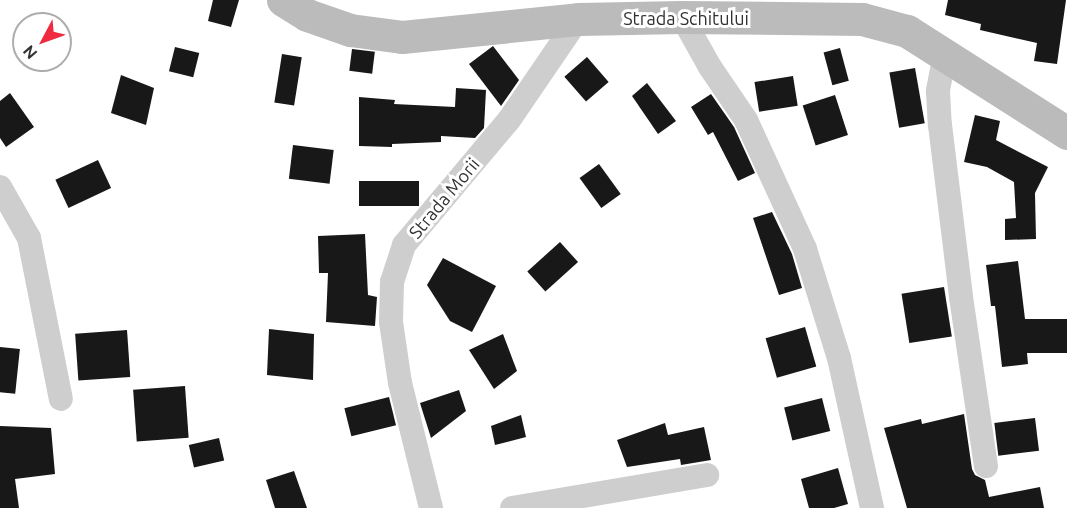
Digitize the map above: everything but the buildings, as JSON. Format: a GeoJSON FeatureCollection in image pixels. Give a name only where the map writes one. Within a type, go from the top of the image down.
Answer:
{"type":"FeatureCollection","features":[{"type":"Feature","properties":{"kind":"main road","name":"Strada Schitului"},"geometry":{"type":"LineString","coordinates":[[283,0],[307,15],[350,30],[402,37],[578,19],[682,17],[862,19],[907,31],[1067,133]]}},
{"type":"Feature","properties":{"kind":"street"},"geometry":{"type":"LineString","coordinates":[[682,17],[710,67],[746,120],[805,249],[839,358],[872,508]]}},
{"type":"Feature","properties":{"kind":"street","name":"Strada Morii"},"geometry":{"type":"LineString","coordinates":[[431,508],[400,383],[392,322],[392,282],[404,245],[509,120],[578,19]]}},
{"type":"Feature","properties":{"kind":"street"},"geometry":{"type":"LineString","coordinates":[[945,54],[938,91],[939,125],[986,466]]}},
{"type":"Feature","properties":{"kind":"street"},"geometry":{"type":"LineString","coordinates":[[0,187],[29,238],[61,399]]}},
{"type":"Feature","properties":{"kind":"street"},"geometry":{"type":"LineString","coordinates":[[512,508],[706,475]]}}]}
